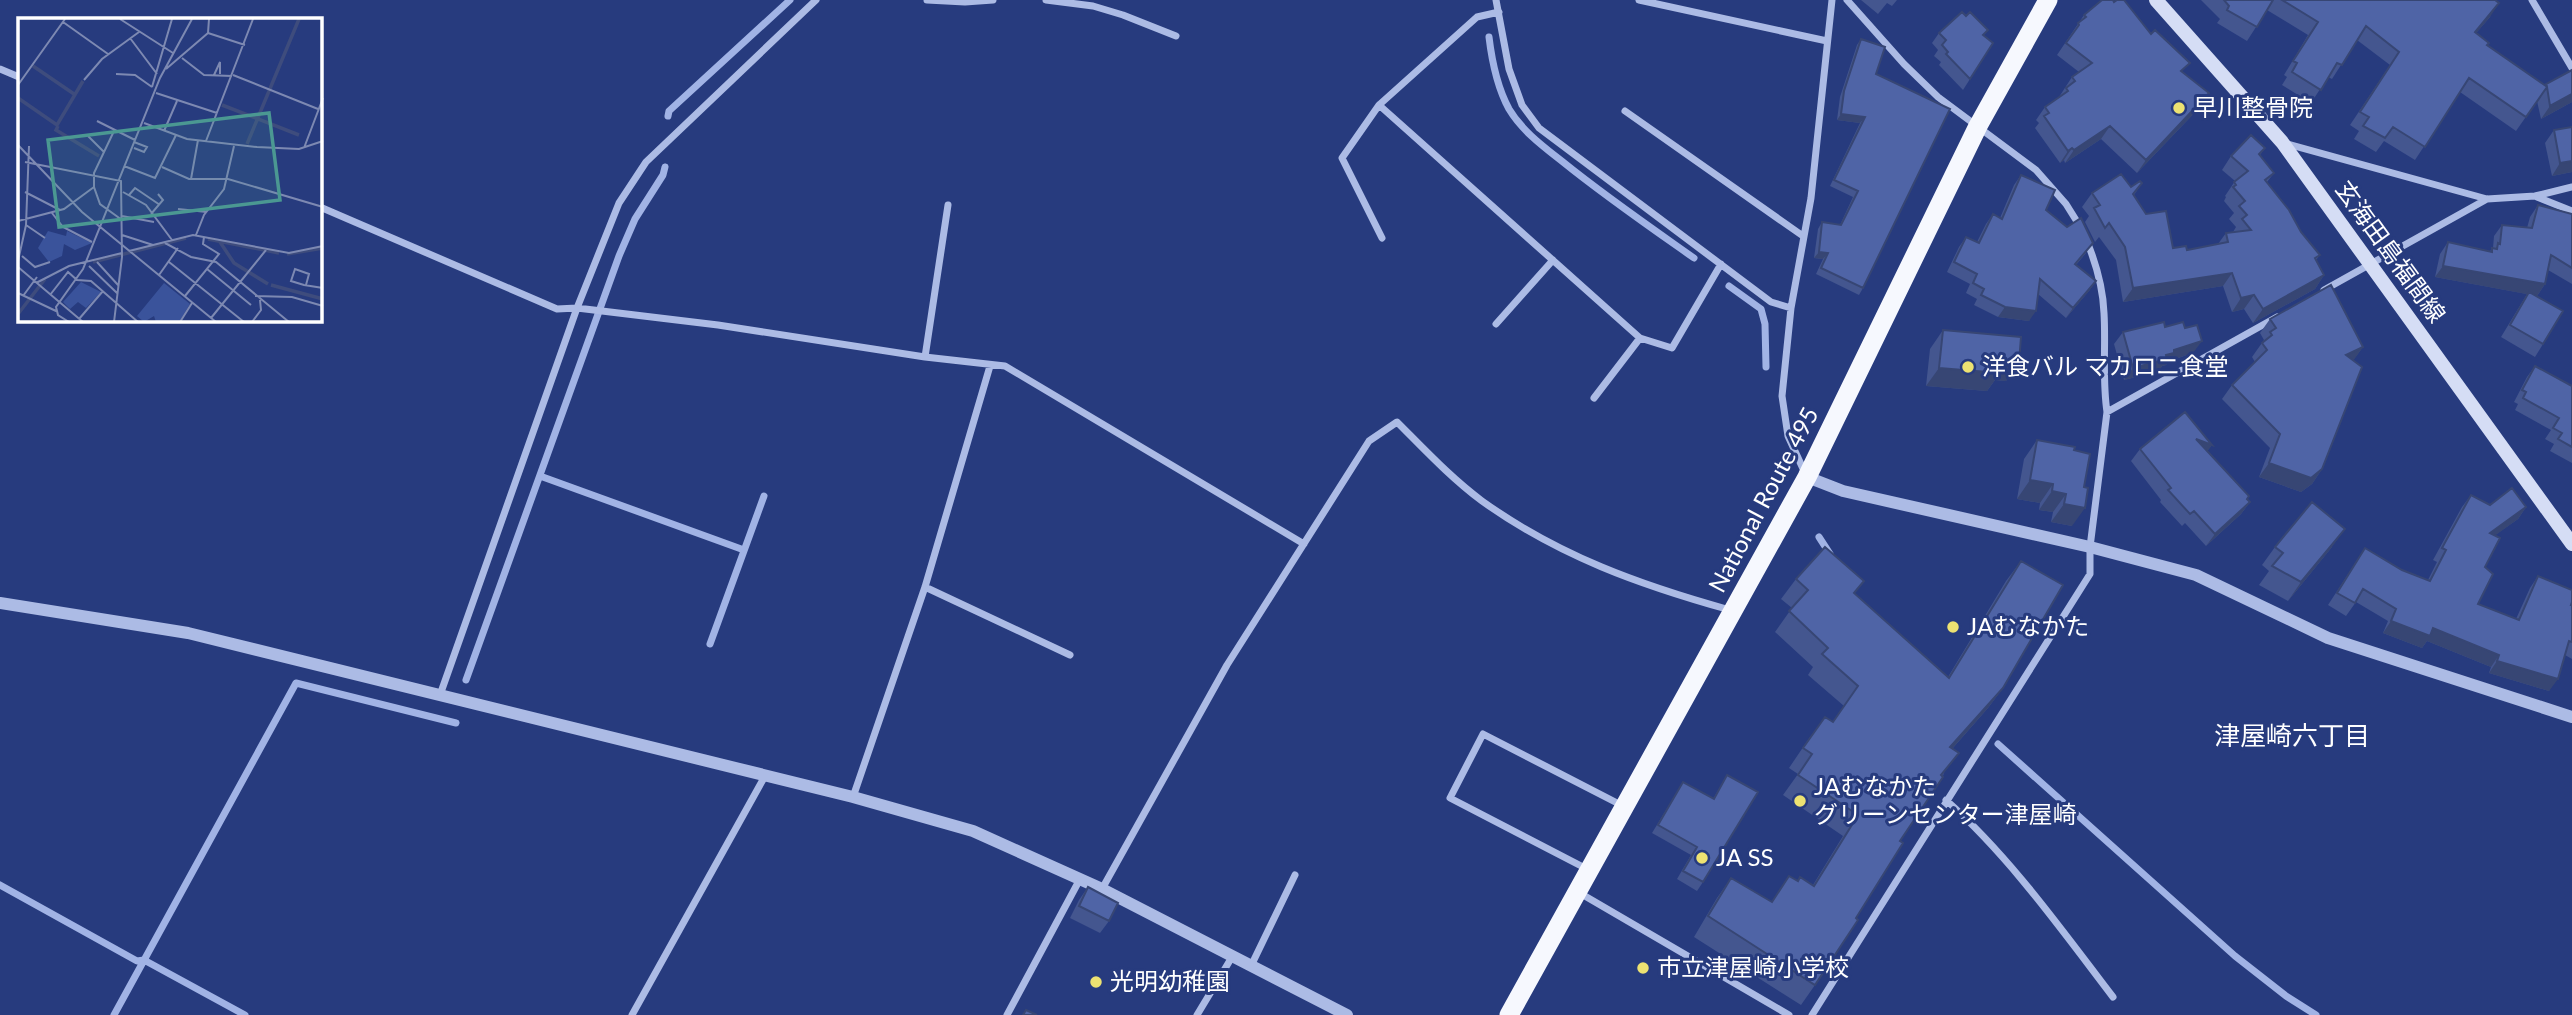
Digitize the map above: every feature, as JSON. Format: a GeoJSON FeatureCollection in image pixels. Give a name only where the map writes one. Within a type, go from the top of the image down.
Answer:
{"type":"FeatureCollection","features":[{"type":"Feature","properties":{"kind":"highway","name":"National Route 495"},"geometry":{"type":"LineString","coordinates":[[1509,1015],[1807,477],[1978,126],[2048,0]]}},
{"type":"Feature","properties":{"kind":"main road","name":"玄海田島福間線"},"geometry":{"type":"LineString","coordinates":[[2156,0],[2282,142],[2572,544]]}},
{"type":"Feature","properties":{"kind":"street"},"geometry":{"type":"LineString","coordinates":[[440,695],[577,308],[619,203],[646,162],[816,0]]}},
{"type":"Feature","properties":{"kind":"street"},"geometry":{"type":"LineString","coordinates":[[927,0],[993,0]]}},
{"type":"Feature","properties":{"kind":"street"},"geometry":{"type":"LineString","coordinates":[[1046,0],[1093,6],[1175,36]]}},
{"type":"Feature","properties":{"kind":"street"},"geometry":{"type":"LineString","coordinates":[[1496,0],[1509,69],[1522,105],[1539,128],[1771,302],[1791,308]]}},
{"type":"Feature","properties":{"kind":"street"},"geometry":{"type":"LineString","coordinates":[[1639,0],[1827,41]]}},
{"type":"Feature","properties":{"kind":"street"},"geometry":{"type":"LineString","coordinates":[[1832,0],[1811,198],[1791,308],[1782,396],[1788,436],[1807,477],[1843,491],[2090,547],[2196,575],[2328,638],[2572,717]]}},
{"type":"Feature","properties":{"kind":"street"},"geometry":{"type":"LineString","coordinates":[[1812,1015],[2090,574],[2090,547],[2107,412],[2104,394],[2104,313],[2099,272],[2085,235],[2066,204],[2036,170],[1938,97],[1904,64],[1847,0]]}},
{"type":"Feature","properties":{"kind":"street"},"geometry":{"type":"LineString","coordinates":[[2532,0],[2572,68]]}},
{"type":"Feature","properties":{"kind":"street"},"geometry":{"type":"LineString","coordinates":[[1382,238],[1342,158],[1379,106],[1477,17],[1499,12]]}},
{"type":"Feature","properties":{"kind":"street"},"geometry":{"type":"LineString","coordinates":[[0,69],[18,77]]}},
{"type":"Feature","properties":{"kind":"street"},"geometry":{"type":"LineString","coordinates":[[1379,106],[1640,338],[1672,348],[1721,264]]}},
{"type":"Feature","properties":{"kind":"street"},"geometry":{"type":"LineString","coordinates":[[1625,111],[1803,236]]}},
{"type":"Feature","properties":{"kind":"street"},"geometry":{"type":"LineString","coordinates":[[2282,142],[2487,199],[2535,196],[2572,187]]}},
{"type":"Feature","properties":{"kind":"street"},"geometry":{"type":"LineString","coordinates":[[2535,196],[2572,211]]}},
{"type":"Feature","properties":{"kind":"street"},"geometry":{"type":"LineString","coordinates":[[2311,297],[2487,199]]}},
{"type":"Feature","properties":{"kind":"street"},"geometry":{"type":"LineString","coordinates":[[925,357],[948,205]]}},
{"type":"Feature","properties":{"kind":"street"},"geometry":{"type":"LineString","coordinates":[[322,208],[558,309],[577,308],[719,325],[925,357],[1005,366],[1304,544]]}},
{"type":"Feature","properties":{"kind":"street"},"geometry":{"type":"LineString","coordinates":[[1496,324],[1553,260]]}},
{"type":"Feature","properties":{"kind":"street"},"geometry":{"type":"LineString","coordinates":[[2107,412],[2287,311]]}},
{"type":"Feature","properties":{"kind":"street"},"geometry":{"type":"LineString","coordinates":[[1594,398],[1640,338]]}},
{"type":"Feature","properties":{"kind":"street"},"geometry":{"type":"LineString","coordinates":[[853,797],[925,587],[990,366]]}},
{"type":"Feature","properties":{"kind":"street"},"geometry":{"type":"LineString","coordinates":[[1102,889],[1227,665],[1369,441],[1396,422],[1482,501],[1537,535],[1596,566],[1657,590],[1733,610]]}},
{"type":"Feature","properties":{"kind":"street"},"geometry":{"type":"LineString","coordinates":[[925,587],[1070,655]]}},
{"type":"Feature","properties":{"kind":"street"},"geometry":{"type":"LineString","coordinates":[[0,603],[188,633],[853,797],[973,831],[1102,889],[1347,1015]]}},
{"type":"Feature","properties":{"kind":"street"},"geometry":{"type":"LineString","coordinates":[[1589,870],[1450,798],[1483,734],[1624,807]]}},
{"type":"Feature","properties":{"kind":"street"},"geometry":{"type":"LineString","coordinates":[[632,1015],[765,776]]}},
{"type":"Feature","properties":{"kind":"street"},"geometry":{"type":"LineString","coordinates":[[1946,800],[1970,822],[2044,907],[2113,997]]}},
{"type":"Feature","properties":{"kind":"street"},"geometry":{"type":"LineString","coordinates":[[1251,966],[1294,875]]}},
{"type":"Feature","properties":{"kind":"street"},"geometry":{"type":"LineString","coordinates":[[1007,1015],[1080,879]]}},
{"type":"Feature","properties":{"kind":"street"},"geometry":{"type":"LineString","coordinates":[[1577,891],[1789,1015]]}},
{"type":"Feature","properties":{"kind":"street"},"geometry":{"type":"LineString","coordinates":[[1197,1015],[1232,957]]}},
{"type":"Feature","properties":{"kind":"building"},"geometry":{"type":"Polygon","coordinates":[[[2102,0],[2124,0],[2151,34],[2155,30],[2190,63],[2181,71],[2209,93],[2146,160],[2110,126],[2074,150],[2072,148],[2068,151],[2044,116],[2049,113],[2045,107],[2068,91],[2066,88],[2075,81],[2072,77],[2092,63],[2066,43],[2078,23],[2086,17],[2084,15],[2102,0]]]}},
{"type":"Feature","properties":{"kind":"building"},"geometry":{"type":"Polygon","coordinates":[[[2224,0],[2273,0],[2257,27],[2227,10],[2229,6],[2224,0]]]}},
{"type":"Feature","properties":{"kind":"building"},"geometry":{"type":"Polygon","coordinates":[[[2282,0],[2495,0],[2499,3],[2475,32],[2489,43],[2487,45],[2546,86],[2572,70],[2572,94],[2550,106],[2547,87],[2526,117],[2469,78],[2425,147],[2393,127],[2385,138],[2363,126],[2369,117],[2360,112],[2399,52],[2366,26],[2342,65],[2337,63],[2321,90],[2292,72],[2297,63],[2293,61],[2318,22],[2282,0]]]}},
{"type":"Feature","properties":{"kind":"building"},"geometry":{"type":"Polygon","coordinates":[[[1962,12],[1966,16],[1970,12],[1988,30],[1983,35],[1993,43],[1970,79],[1946,54],[1948,52],[1942,45],[1946,40],[1939,33],[1962,12]]]}},
{"type":"Feature","properties":{"kind":"building"},"geometry":{"type":"Polygon","coordinates":[[[1861,39],[1885,47],[1876,74],[1950,109],[1863,288],[1821,268],[1828,253],[1819,252],[1822,222],[1841,225],[1858,191],[1834,180],[1865,117],[1841,114],[1844,91],[1861,39]]]}},
{"type":"Feature","properties":{"kind":"building"},"geometry":{"type":"Polygon","coordinates":[[[2572,127],[2572,161],[2560,163],[2554,130],[2572,127]]]}},
{"type":"Feature","properties":{"kind":"building"},"geometry":{"type":"Polygon","coordinates":[[[2251,135],[2265,148],[2259,154],[2274,173],[2265,180],[2320,255],[2315,258],[2324,275],[2263,309],[2254,295],[2241,298],[2232,273],[2133,288],[2125,247],[2109,223],[2105,228],[2094,208],[2100,205],[2092,193],[2121,174],[2131,187],[2140,181],[2142,183],[2133,194],[2146,214],[2166,211],[2173,248],[2186,246],[2187,250],[2228,242],[2226,233],[2251,230],[2242,219],[2247,215],[2239,206],[2245,201],[2233,187],[2236,185],[2234,182],[2248,171],[2231,156],[2251,135]]]}},
{"type":"Feature","properties":{"kind":"building"},"geometry":{"type":"Polygon","coordinates":[[[2021,175],[2055,190],[2046,210],[2067,227],[2081,218],[2093,243],[2075,264],[2096,281],[2073,308],[2040,279],[2036,311],[2005,307],[1981,295],[1984,289],[1973,283],[1977,274],[1954,262],[1966,237],[1979,243],[1993,214],[2002,219],[2021,175]]]}},
{"type":"Feature","properties":{"kind":"building"},"geometry":{"type":"Polygon","coordinates":[[[2538,205],[2572,214],[2572,268],[2551,255],[2545,284],[2443,266],[2448,242],[2492,252],[2492,248],[2497,249],[2498,243],[2500,244],[2502,225],[2532,228],[2538,205]]]}},
{"type":"Feature","properties":{"kind":"building"},"geometry":{"type":"Polygon","coordinates":[[[2331,285],[2363,347],[2346,355],[2362,367],[2322,469],[2311,478],[2269,463],[2280,434],[2232,385],[2267,350],[2262,343],[2276,328],[2270,319],[2331,285]]]}},
{"type":"Feature","properties":{"kind":"building"},"geometry":{"type":"Polygon","coordinates":[[[2529,292],[2563,311],[2543,344],[2510,325],[2529,292]]]}},
{"type":"Feature","properties":{"kind":"building"},"geometry":{"type":"Polygon","coordinates":[[[2164,322],[2165,327],[2183,322],[2185,328],[2197,325],[2202,341],[2174,350],[2174,353],[2166,355],[2167,359],[2133,368],[2123,332],[2164,322]]]}},
{"type":"Feature","properties":{"kind":"building"},"geometry":{"type":"Polygon","coordinates":[[[1943,330],[2021,337],[2019,363],[2001,361],[2000,373],[1939,368],[1943,330]]]}},
{"type":"Feature","properties":{"kind":"building"},"geometry":{"type":"Polygon","coordinates":[[[2535,366],[2572,386],[2572,447],[2558,439],[2562,433],[2553,428],[2559,418],[2523,398],[2526,392],[2522,390],[2535,366]]]}},
{"type":"Feature","properties":{"kind":"building"},"geometry":{"type":"Polygon","coordinates":[[[2185,412],[2212,445],[2196,439],[2249,496],[2247,499],[2250,502],[2215,534],[2194,511],[2190,514],[2168,490],[2171,488],[2140,449],[2185,412]]]}},
{"type":"Feature","properties":{"kind":"building"},"geometry":{"type":"Polygon","coordinates":[[[2037,440],[2075,447],[2074,450],[2090,454],[2084,487],[2088,488],[2085,508],[2064,504],[2066,494],[2052,491],[2053,484],[2030,480],[2037,440]]]}},
{"type":"Feature","properties":{"kind":"building"},"geometry":{"type":"Polygon","coordinates":[[[2512,488],[2526,507],[2490,533],[2500,538],[2485,567],[2493,574],[2478,604],[2519,620],[2538,576],[2572,590],[2572,642],[2569,641],[2558,679],[2497,661],[2499,655],[2433,628],[2430,636],[2391,621],[2396,609],[2363,589],[2355,603],[2337,593],[2365,548],[2402,570],[2430,581],[2446,550],[2442,548],[2471,495],[2490,505],[2512,488]]]}},
{"type":"Feature","properties":{"kind":"building"},"geometry":{"type":"Polygon","coordinates":[[[2312,502],[2345,529],[2301,582],[2272,566],[2283,553],[2275,547],[2312,502]]]}},
{"type":"Feature","properties":{"kind":"building"},"geometry":{"type":"Polygon","coordinates":[[[1825,547],[1864,581],[1854,593],[1949,678],[2021,561],[2063,585],[2003,688],[1950,747],[1959,753],[1941,775],[1943,777],[1900,841],[1903,843],[1856,918],[1858,920],[1815,985],[1708,916],[1731,878],[1772,902],[1789,876],[1798,881],[1800,877],[1814,886],[1858,815],[1798,775],[1812,754],[1803,748],[1825,717],[1833,722],[1858,686],[1822,654],[1828,648],[1789,611],[1808,590],[1796,579],[1825,547]]]}},
{"type":"Feature","properties":{"kind":"building"},"geometry":{"type":"Polygon","coordinates":[[[1727,775],[1758,792],[1703,882],[1683,871],[1697,847],[1658,825],[1683,782],[1714,799],[1727,775]]]}},
{"type":"Feature","properties":{"kind":"building"},"geometry":{"type":"Polygon","coordinates":[[[1088,887],[1118,903],[1109,921],[1079,906],[1088,887]]]}},
{"type":"Feature","properties":{"kind":"building"},"geometry":{"type":"Polygon","coordinates":[[[1026,1010],[1037,1015],[1023,1015],[1026,1010]]]}},
{"type":"Feature","properties":{"kind":"waterway"},"geometry":{"type":"LineString","coordinates":[[668,116],[669,111],[790,0]]}},
{"type":"Feature","properties":{"kind":"waterway"},"geometry":{"type":"LineString","coordinates":[[1489,37],[1501,92],[1520,124],[1579,175],[1694,258]]}},
{"type":"Feature","properties":{"kind":"waterway"},"geometry":{"type":"LineString","coordinates":[[466,680],[619,256],[635,219],[663,175],[665,167]]}},
{"type":"Feature","properties":{"kind":"waterway"},"geometry":{"type":"LineString","coordinates":[[1729,286],[1761,309],[1765,324],[1766,367]]}},
{"type":"Feature","properties":{"kind":"waterway"},"geometry":{"type":"LineString","coordinates":[[540,476],[744,550]]}},
{"type":"Feature","properties":{"kind":"waterway"},"geometry":{"type":"LineString","coordinates":[[710,644],[764,496]]}},
{"type":"Feature","properties":{"kind":"waterway"},"geometry":{"type":"LineString","coordinates":[[1819,537],[1830,554]]}},
{"type":"Feature","properties":{"kind":"waterway"},"geometry":{"type":"LineString","coordinates":[[114,1015],[296,683],[456,723]]}},
{"type":"Feature","properties":{"kind":"waterway"},"geometry":{"type":"LineString","coordinates":[[1998,744],[2235,956],[2286,996],[2316,1015]]}},
{"type":"Feature","properties":{"kind":"waterway"},"geometry":{"type":"LineString","coordinates":[[0,885],[137,961],[144,960],[245,1015]]}},
{"type":"Feature","properties":{"kind":"place","name":"早川整骨院"},"geometry":{"type":"Point","coordinates":[2179,108]}},
{"type":"Feature","properties":{"kind":"place","name":"洋食バル マカロニ食堂"},"geometry":{"type":"Point","coordinates":[1968,367]}},
{"type":"Feature","properties":{"kind":"place","name":"JAむなかた"},"geometry":{"type":"Point","coordinates":[1953,627]}},
{"type":"Feature","properties":{"kind":"place","name":"JAむなかた グリーンセンター津屋崎"},"geometry":{"type":"Point","coordinates":[1800,801]}},
{"type":"Feature","properties":{"kind":"place","name":"JA SS"},"geometry":{"type":"Point","coordinates":[1702,858]}},
{"type":"Feature","properties":{"kind":"place","name":"市立津屋崎小学校"},"geometry":{"type":"Point","coordinates":[1643,968]}},
{"type":"Feature","properties":{"kind":"place","name":"光明幼稚園"},"geometry":{"type":"Point","coordinates":[1096,982]}},
{"type":"Feature","properties":{"kind":"district","name":"津屋崎六丁目"},"geometry":{"type":"Point","coordinates":[2292,736]}}]}
